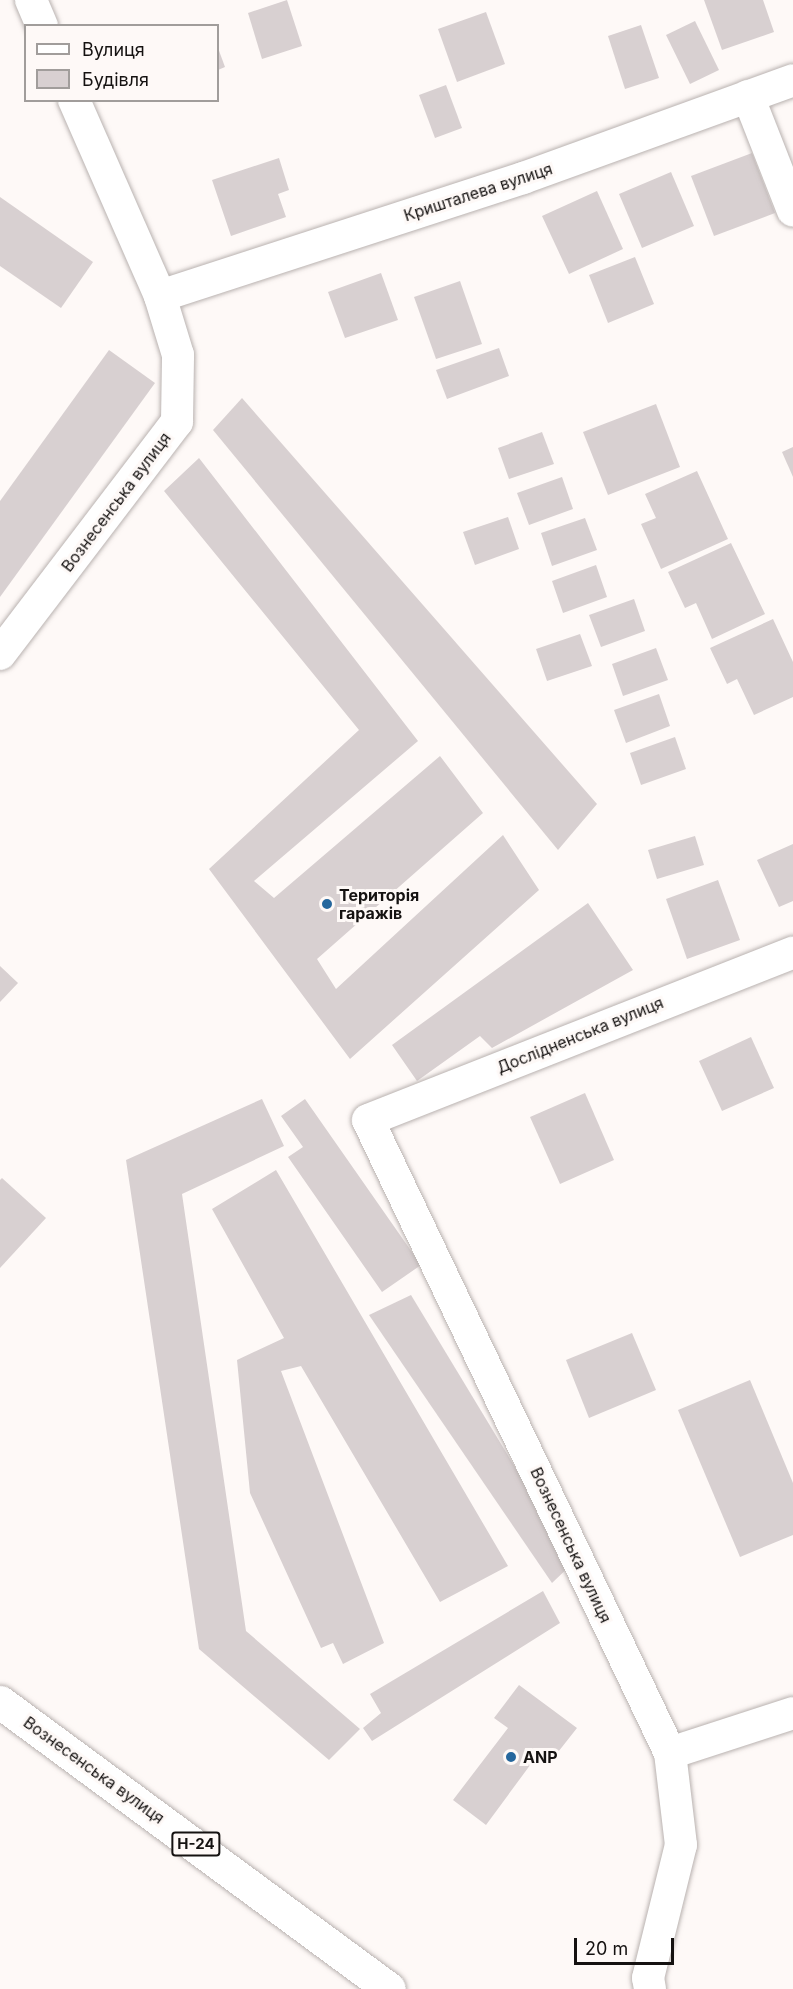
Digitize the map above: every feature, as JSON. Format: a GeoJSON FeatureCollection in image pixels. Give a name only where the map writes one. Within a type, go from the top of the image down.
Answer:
{"type":"FeatureCollection","features":[{"type":"Feature","properties":{"kind":"main road","name":"Вознесенська вулиця"},"geometry":{"type":"LineString","coordinates":[[0,1702],[389,1989]]}},
{"type":"Feature","properties":{"kind":"street"},"geometry":{"type":"LineString","coordinates":[[31,0],[41,24]]}},
{"type":"Feature","properties":{"kind":"street","name":"Кришталева вулиця"},"geometry":{"type":"LineString","coordinates":[[160,296],[523,178],[793,80]]}},
{"type":"Feature","properties":{"kind":"street"},"geometry":{"type":"LineString","coordinates":[[748,96],[793,211]]}},
{"type":"Feature","properties":{"kind":"street","name":"Вознесенська вулиця"},"geometry":{"type":"LineString","coordinates":[[0,654],[177,422],[178,355],[160,296],[75,102]]}},
{"type":"Feature","properties":{"kind":"street","name":"Дослідненська вулиця"},"geometry":{"type":"LineString","coordinates":[[368,1120],[793,953]]}},
{"type":"Feature","properties":{"kind":"street","name":"Вознесенська вулиця"},"geometry":{"type":"LineString","coordinates":[[368,1120],[670,1753],[681,1845],[648,1978],[650,1989]]}},
{"type":"Feature","properties":{"kind":"street"},"geometry":{"type":"LineString","coordinates":[[670,1753],[793,1713]]}},
{"type":"Feature","properties":{"kind":"building"},"geometry":{"type":"Polygon","coordinates":[[[287,0],[302,46],[262,59],[248,13],[287,0]]]}},
{"type":"Feature","properties":{"kind":"building"},"geometry":{"type":"Polygon","coordinates":[[[704,0],[763,0],[774,32],[722,50],[704,0]]]}},
{"type":"Feature","properties":{"kind":"building"},"geometry":{"type":"Polygon","coordinates":[[[486,12],[505,64],[457,82],[438,29],[486,12]]]}},
{"type":"Feature","properties":{"kind":"building"},"geometry":{"type":"Polygon","coordinates":[[[695,21],[719,70],[690,84],[666,35],[695,21]]]}},
{"type":"Feature","properties":{"kind":"building"},"geometry":{"type":"Polygon","coordinates":[[[641,25],[659,78],[625,89],[608,36],[641,25]]]}},
{"type":"Feature","properties":{"kind":"building"},"geometry":{"type":"Polygon","coordinates":[[[219,51],[225,67],[219,70],[219,51]]]}},
{"type":"Feature","properties":{"kind":"building"},"geometry":{"type":"Polygon","coordinates":[[[446,85],[462,128],[435,138],[419,95],[446,85]]]}},
{"type":"Feature","properties":{"kind":"building"},"geometry":{"type":"Polygon","coordinates":[[[752,153],[775,213],[714,236],[691,176],[752,153]]]}},
{"type":"Feature","properties":{"kind":"building"},"geometry":{"type":"Polygon","coordinates":[[[279,158],[289,190],[278,194],[286,217],[231,236],[212,180],[279,158]]]}},
{"type":"Feature","properties":{"kind":"building"},"geometry":{"type":"Polygon","coordinates":[[[671,172],[694,226],[642,248],[619,194],[671,172]]]}},
{"type":"Feature","properties":{"kind":"building"},"geometry":{"type":"Polygon","coordinates":[[[597,191],[623,249],[569,274],[542,216],[597,191]]]}},
{"type":"Feature","properties":{"kind":"building"},"geometry":{"type":"Polygon","coordinates":[[[0,197],[93,262],[61,308],[0,266],[0,197]]]}},
{"type":"Feature","properties":{"kind":"building"},"geometry":{"type":"Polygon","coordinates":[[[635,257],[654,304],[608,323],[589,275],[635,257]]]}},
{"type":"Feature","properties":{"kind":"building"},"geometry":{"type":"Polygon","coordinates":[[[381,273],[398,320],[345,338],[328,292],[381,273]]]}},
{"type":"Feature","properties":{"kind":"building"},"geometry":{"type":"Polygon","coordinates":[[[460,281],[482,344],[436,359],[414,297],[460,281]]]}},
{"type":"Feature","properties":{"kind":"building"},"geometry":{"type":"Polygon","coordinates":[[[499,348],[509,376],[447,399],[436,370],[499,348]]]}},
{"type":"Feature","properties":{"kind":"building"},"geometry":{"type":"Polygon","coordinates":[[[109,350],[155,383],[0,597],[0,501],[109,350]]]}},
{"type":"Feature","properties":{"kind":"building"},"geometry":{"type":"Polygon","coordinates":[[[242,398],[597,804],[558,850],[213,430],[242,398]]]}},
{"type":"Feature","properties":{"kind":"building"},"geometry":{"type":"Polygon","coordinates":[[[656,404],[680,467],[608,495],[583,432],[656,404]]]}},
{"type":"Feature","properties":{"kind":"building"},"geometry":{"type":"Polygon","coordinates":[[[542,432],[554,464],[509,479],[498,448],[542,432]]]}},
{"type":"Feature","properties":{"kind":"building"},"geometry":{"type":"Polygon","coordinates":[[[793,447],[793,477],[782,452],[793,447]]]}},
{"type":"Feature","properties":{"kind":"building"},"geometry":{"type":"Polygon","coordinates":[[[199,458],[418,741],[254,881],[274,898],[440,756],[483,813],[317,959],[336,989],[503,835],[539,890],[350,1059],[209,869],[359,730],[164,491],[199,458]]]}},
{"type":"Feature","properties":{"kind":"building"},"geometry":{"type":"Polygon","coordinates":[[[697,471],[728,539],[661,569],[641,524],[656,518],[645,494],[697,471]]]}},
{"type":"Feature","properties":{"kind":"building"},"geometry":{"type":"Polygon","coordinates":[[[562,477],[573,509],[529,525],[517,493],[562,477]]]}},
{"type":"Feature","properties":{"kind":"building"},"geometry":{"type":"Polygon","coordinates":[[[508,517],[519,549],[475,565],[463,532],[508,517]]]}},
{"type":"Feature","properties":{"kind":"building"},"geometry":{"type":"Polygon","coordinates":[[[585,518],[597,550],[552,566],[541,533],[585,518]]]}},
{"type":"Feature","properties":{"kind":"building"},"geometry":{"type":"Polygon","coordinates":[[[731,543],[765,614],[712,639],[696,603],[685,608],[668,572],[731,543]]]}},
{"type":"Feature","properties":{"kind":"building"},"geometry":{"type":"Polygon","coordinates":[[[596,565],[607,597],[563,613],[552,581],[596,565]]]}},
{"type":"Feature","properties":{"kind":"building"},"geometry":{"type":"Polygon","coordinates":[[[634,599],[645,631],[601,647],[589,615],[634,599]]]}},
{"type":"Feature","properties":{"kind":"building"},"geometry":{"type":"Polygon","coordinates":[[[773,619],[793,662],[793,697],[754,715],[737,679],[727,684],[710,648],[773,619]]]}},
{"type":"Feature","properties":{"kind":"building"},"geometry":{"type":"Polygon","coordinates":[[[580,634],[592,666],[547,681],[536,649],[580,634]]]}},
{"type":"Feature","properties":{"kind":"building"},"geometry":{"type":"Polygon","coordinates":[[[656,648],[668,680],[623,696],[612,664],[656,648]]]}},
{"type":"Feature","properties":{"kind":"building"},"geometry":{"type":"Polygon","coordinates":[[[659,694],[670,726],[626,743],[614,710],[659,694]]]}},
{"type":"Feature","properties":{"kind":"building"},"geometry":{"type":"Polygon","coordinates":[[[675,737],[686,769],[641,785],[630,753],[675,737]]]}},
{"type":"Feature","properties":{"kind":"building"},"geometry":{"type":"Polygon","coordinates":[[[695,836],[704,865],[657,879],[648,850],[695,836]]]}},
{"type":"Feature","properties":{"kind":"building"},"geometry":{"type":"Polygon","coordinates":[[[793,844],[793,901],[779,907],[757,860],[793,844]]]}},
{"type":"Feature","properties":{"kind":"building"},"geometry":{"type":"Polygon","coordinates":[[[718,880],[740,940],[687,959],[666,899],[718,880]]]}},
{"type":"Feature","properties":{"kind":"building"},"geometry":{"type":"Polygon","coordinates":[[[588,903],[633,970],[492,1048],[480,1036],[417,1081],[392,1045],[588,903]]]}},
{"type":"Feature","properties":{"kind":"building"},"geometry":{"type":"Polygon","coordinates":[[[0,966],[18,983],[0,1002],[0,966]]]}},
{"type":"Feature","properties":{"kind":"building"},"geometry":{"type":"Polygon","coordinates":[[[751,1037],[774,1088],[722,1111],[699,1061],[751,1037]]]}},
{"type":"Feature","properties":{"kind":"building"},"geometry":{"type":"Polygon","coordinates":[[[585,1093],[614,1160],[560,1184],[530,1117],[585,1093]]]}},
{"type":"Feature","properties":{"kind":"building"},"geometry":{"type":"Polygon","coordinates":[[[262,1099],[284,1146],[182,1194],[246,1631],[360,1729],[329,1760],[199,1649],[126,1160],[262,1099]]]}},
{"type":"Feature","properties":{"kind":"building"},"geometry":{"type":"Polygon","coordinates":[[[305,1099],[421,1265],[382,1292],[288,1157],[303,1147],[281,1116],[305,1099]]]}},
{"type":"Feature","properties":{"kind":"building"},"geometry":{"type":"Polygon","coordinates":[[[276,1170],[508,1566],[440,1602],[301,1366],[281,1371],[384,1643],[343,1664],[333,1643],[321,1648],[250,1493],[237,1360],[284,1338],[212,1209],[276,1170]]]}},
{"type":"Feature","properties":{"kind":"building"},"geometry":{"type":"Polygon","coordinates":[[[2,1178],[46,1218],[0,1268],[0,1180],[2,1178]]]}},
{"type":"Feature","properties":{"kind":"building"},"geometry":{"type":"Polygon","coordinates":[[[411,1295],[573,1563],[552,1583],[369,1315],[411,1295]]]}},
{"type":"Feature","properties":{"kind":"building"},"geometry":{"type":"Polygon","coordinates":[[[632,1333],[656,1390],[589,1418],[566,1360],[632,1333]]]}},
{"type":"Feature","properties":{"kind":"building"},"geometry":{"type":"Polygon","coordinates":[[[750,1380],[793,1483],[793,1535],[740,1557],[678,1410],[750,1380]]]}},
{"type":"Feature","properties":{"kind":"building"},"geometry":{"type":"Polygon","coordinates":[[[543,1591],[560,1623],[372,1741],[363,1728],[381,1713],[370,1694],[543,1591]]]}},
{"type":"Feature","properties":{"kind":"building","name":"ANP"},"geometry":{"type":"Polygon","coordinates":[[[519,1685],[577,1728],[551,1761],[539,1753],[486,1825],[453,1800],[508,1728],[494,1718],[519,1685]]]}},
{"type":"Feature","properties":{"kind":"place","name":"Територія гаражів"},"geometry":{"type":"Point","coordinates":[327,904]}},
{"type":"Feature","properties":{"kind":"place","name":"ANP"},"geometry":{"type":"Point","coordinates":[511,1757]}}]}
